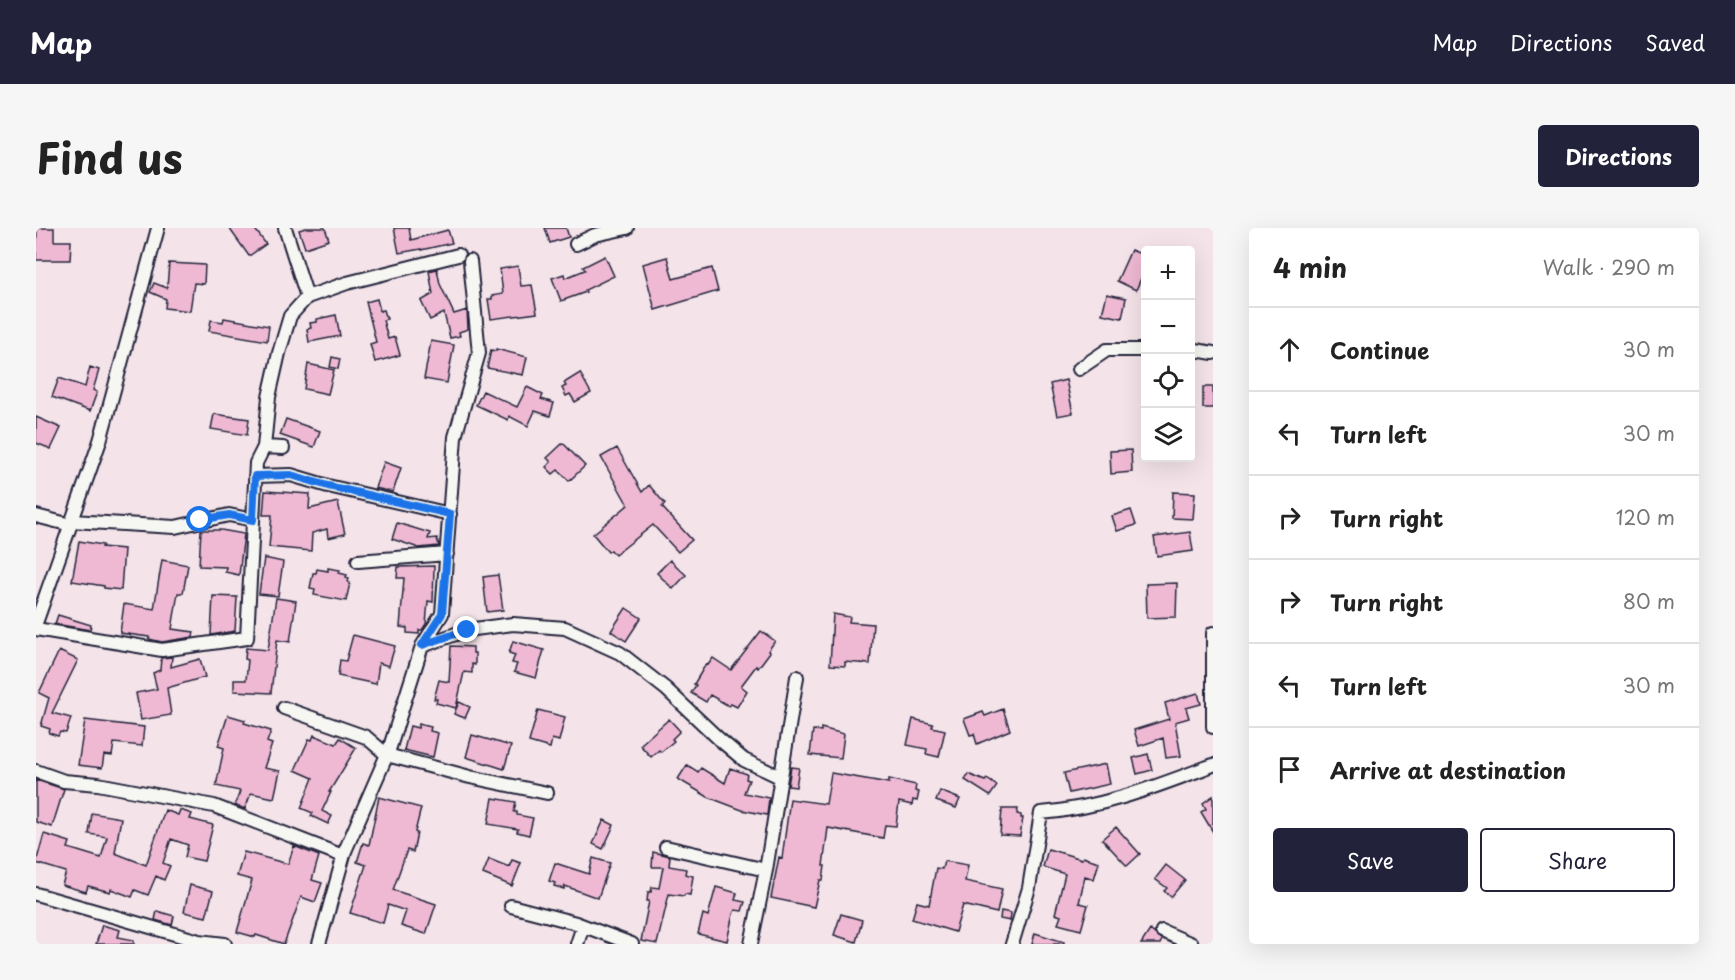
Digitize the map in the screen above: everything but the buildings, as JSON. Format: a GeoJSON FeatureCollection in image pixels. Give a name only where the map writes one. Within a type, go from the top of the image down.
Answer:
{"type":"FeatureCollection","features":[{"type":"Feature","properties":{"kind":"street"},"geometry":{"type":"LineString","coordinates":[[36,623],[100,441],[158,228]]}},
{"type":"Feature","properties":{"kind":"street"},"geometry":{"type":"LineString","coordinates":[[285,228],[307,297]]}},
{"type":"Feature","properties":{"kind":"street"},"geometry":{"type":"LineString","coordinates":[[576,244],[594,232],[627,228]]}},
{"type":"Feature","properties":{"kind":"street"},"geometry":{"type":"LineString","coordinates":[[36,629],[162,650],[247,638],[256,463],[264,447],[269,398],[290,316],[307,297],[347,283],[464,258],[479,353],[455,437],[442,614],[422,645],[387,755],[344,856],[319,944]]}},
{"type":"Feature","properties":{"kind":"street"},"geometry":{"type":"LineString","coordinates":[[1079,369],[1107,350],[1141,350]]}},
{"type":"Feature","properties":{"kind":"street"},"geometry":{"type":"LineString","coordinates":[[1195,350],[1213,352]]}},
{"type":"Feature","properties":{"kind":"street"},"geometry":{"type":"LineString","coordinates":[[264,447],[283,448]]}},
{"type":"Feature","properties":{"kind":"street"},"geometry":{"type":"LineString","coordinates":[[255,476],[291,475],[450,514]]}},
{"type":"Feature","properties":{"kind":"street"},"geometry":{"type":"LineString","coordinates":[[36,516],[72,523],[175,527],[229,515],[253,520]]}},
{"type":"Feature","properties":{"kind":"street"},"geometry":{"type":"LineString","coordinates":[[358,561],[447,554]]}},
{"type":"Feature","properties":{"kind":"street"},"geometry":{"type":"LineString","coordinates":[[422,645],[467,630],[513,624],[565,628],[620,653],[666,689],[744,760],[780,777]]}},
{"type":"Feature","properties":{"kind":"street"},"geometry":{"type":"LineString","coordinates":[[1213,633],[1213,727]]}},
{"type":"Feature","properties":{"kind":"street"},"geometry":{"type":"LineString","coordinates":[[755,943],[797,677]]}},
{"type":"Feature","properties":{"kind":"street"},"geometry":{"type":"LineString","coordinates":[[284,708],[366,737],[387,755],[470,777],[547,793]]}},
{"type":"Feature","properties":{"kind":"street"},"geometry":{"type":"LineString","coordinates":[[1012,944],[1029,888],[1041,813],[1068,811],[1121,799],[1213,765]]}},
{"type":"Feature","properties":{"kind":"street"},"geometry":{"type":"LineString","coordinates":[[36,771],[64,781],[98,784],[214,806],[344,856]]}},
{"type":"Feature","properties":{"kind":"street"},"geometry":{"type":"LineString","coordinates":[[666,847],[766,870]]}},
{"type":"Feature","properties":{"kind":"street"},"geometry":{"type":"LineString","coordinates":[[36,894],[199,941],[225,944]]}},
{"type":"Feature","properties":{"kind":"street"},"geometry":{"type":"LineString","coordinates":[[511,906],[583,926],[632,944]]}},
{"type":"Feature","properties":{"kind":"street"},"geometry":{"type":"LineString","coordinates":[[578,944],[583,926]]}},
{"type":"Feature","properties":{"kind":"street"},"geometry":{"type":"LineString","coordinates":[[1162,931],[1192,944]]}},
{"type":"Feature","properties":{"kind":"route"},"geometry":{"type":"LineString","coordinates":[[200,520],[229,515],[253,520],[255,476],[291,475],[401,504],[450,514],[442,614],[422,645],[467,630]]}}]}
